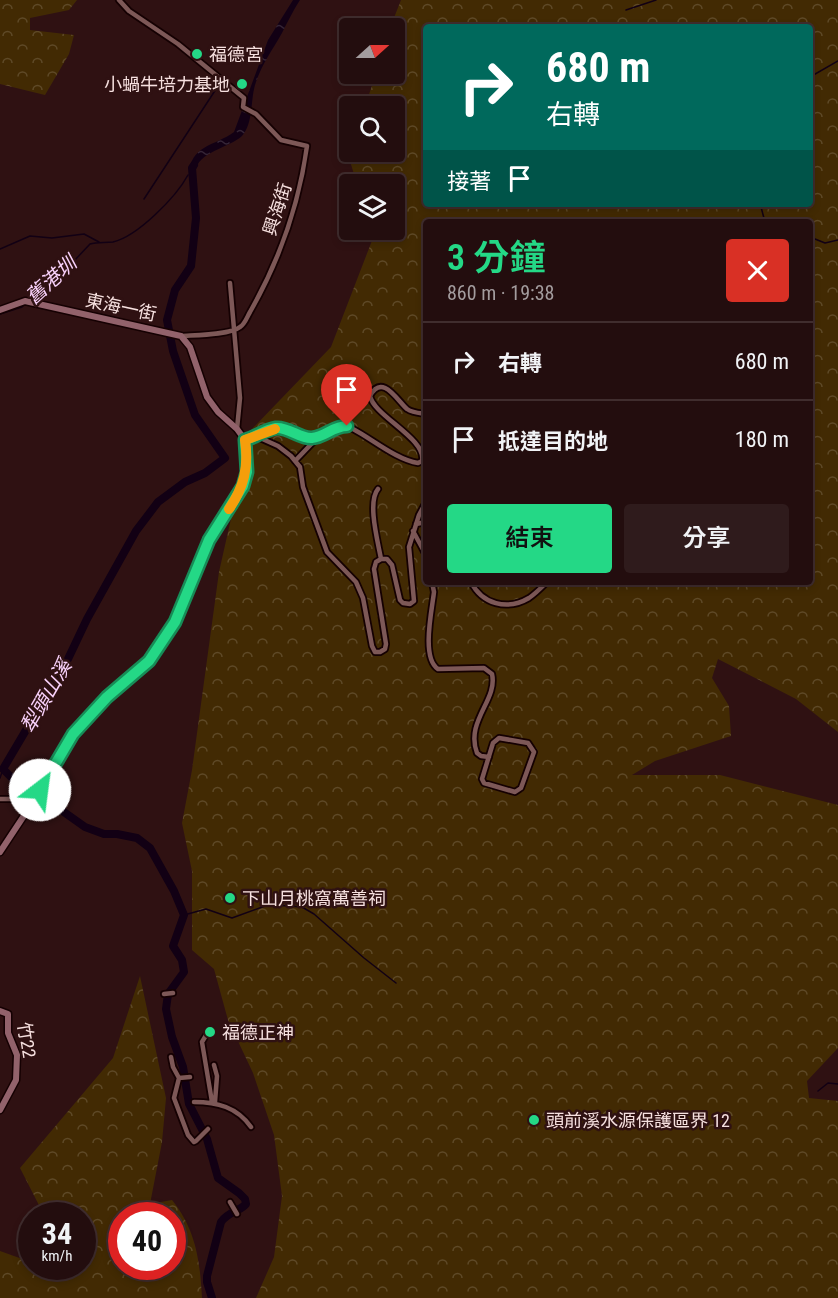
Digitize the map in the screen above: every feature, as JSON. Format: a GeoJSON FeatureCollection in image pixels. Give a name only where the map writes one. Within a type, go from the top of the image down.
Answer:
{"type":"FeatureCollection","features":[{"type":"Feature","properties":{"kind":"street","name":"興海街"},"geometry":{"type":"LineString","coordinates":[[119,0],[129,11],[178,44],[244,98],[243,107],[256,114],[277,138],[308,146],[296,202],[261,294],[243,326],[234,331]]}},
{"type":"Feature","properties":{"kind":"street"},"geometry":{"type":"LineString","coordinates":[[230,283],[240,398],[237,429]]}},
{"type":"Feature","properties":{"kind":"street","name":"東海一街"},"geometry":{"type":"LineString","coordinates":[[0,310],[21,302],[28,302],[181,336]]}},
{"type":"Feature","properties":{"kind":"street"},"geometry":{"type":"LineString","coordinates":[[181,336],[234,331]]}},
{"type":"Feature","properties":{"kind":"street"},"geometry":{"type":"LineString","coordinates":[[0,852],[73,734],[107,697],[149,661],[175,622],[209,540],[243,486],[247,472],[245,440],[207,397],[190,347],[181,336]]}},
{"type":"Feature","properties":{"kind":"street"},"geometry":{"type":"LineString","coordinates":[[245,440],[258,437],[263,432],[276,428],[289,430],[309,439],[333,428],[347,426],[400,456],[418,463],[422,461],[423,456],[418,447],[374,405],[369,396],[379,387],[388,388],[407,408],[423,414]]}},
{"type":"Feature","properties":{"kind":"street"},"geometry":{"type":"LineString","coordinates":[[295,461],[319,436]]}},
{"type":"Feature","properties":{"kind":"street"},"geometry":{"type":"LineString","coordinates":[[258,437],[278,446],[300,467],[303,487],[321,540],[327,552],[356,582],[363,598],[375,652],[385,649],[386,644],[374,569],[376,562],[387,559],[392,565],[400,600],[410,604],[414,601],[409,547],[423,509]]}},
{"type":"Feature","properties":{"kind":"street"},"geometry":{"type":"LineString","coordinates":[[378,489],[375,494],[373,512],[381,559]]}},
{"type":"Feature","properties":{"kind":"street"},"geometry":{"type":"LineString","coordinates":[[416,524],[423,523]]}},
{"type":"Feature","properties":{"kind":"street"},"geometry":{"type":"LineString","coordinates":[[413,531],[423,546]]}},
{"type":"Feature","properties":{"kind":"street"},"geometry":{"type":"LineString","coordinates":[[433,585],[429,650],[433,666],[438,669],[484,668],[492,674],[492,685],[474,729],[477,753],[489,757]]}},
{"type":"Feature","properties":{"kind":"street"},"geometry":{"type":"LineString","coordinates":[[472,585],[477,594],[490,602],[508,606],[529,599],[544,585]]}},
{"type":"Feature","properties":{"kind":"street"},"geometry":{"type":"LineString","coordinates":[[499,738],[528,743],[534,752],[521,788],[511,792],[483,781],[482,777],[489,757],[493,743],[499,738]]}},
{"type":"Feature","properties":{"kind":"street"},"geometry":{"type":"LineString","coordinates":[[0,799],[33,802]]}},
{"type":"Feature","properties":{"kind":"street","name":"竹22"},"geometry":{"type":"LineString","coordinates":[[0,1011],[8,1014],[8,1033],[17,1058],[16,1080],[0,1110]]}},
{"type":"Feature","properties":{"kind":"street"},"geometry":{"type":"LineString","coordinates":[[208,1032],[202,1042],[214,1102]]}},
{"type":"Feature","properties":{"kind":"street"},"geometry":{"type":"LineString","coordinates":[[171,1057],[173,1068],[185,1077],[174,1098],[188,1135],[194,1142],[206,1132]]}},
{"type":"Feature","properties":{"kind":"street"},"geometry":{"type":"LineString","coordinates":[[214,1065],[217,1076],[214,1102]]}},
{"type":"Feature","properties":{"kind":"street"},"geometry":{"type":"LineString","coordinates":[[194,1102],[214,1102],[239,1113],[251,1127]]}},
{"type":"Feature","properties":{"kind":"street"},"geometry":{"type":"LineString","coordinates":[[230,1202],[236,1212]]}},
{"type":"Feature","properties":{"kind":"green space"},"geometry":{"type":"Polygon","coordinates":[[[0,0],[77,0],[69,10],[30,18],[30,30],[74,35],[69,54],[45,95],[0,84],[0,0]]]}},
{"type":"Feature","properties":{"kind":"green space"},"geometry":{"type":"Polygon","coordinates":[[[401,0],[838,0],[838,732],[796,699],[718,659],[712,678],[729,706],[731,736],[655,761],[632,775],[720,775],[838,805],[838,1048],[807,1081],[809,1098],[838,1101],[838,1298],[256,1298],[274,1257],[282,1196],[274,1135],[253,1073],[228,1020],[214,969],[192,950],[192,871],[182,823],[192,770],[219,572],[251,430],[331,347],[372,240],[405,240],[405,174],[354,174],[350,162],[405,162],[405,96],[368,96],[373,84],[405,84],[405,18],[394,18],[401,0]]]}},
{"type":"Feature","properties":{"kind":"green space"},"geometry":{"type":"Polygon","coordinates":[[[140,976],[166,1098],[162,1142],[150,1202],[108,1202],[108,1280],[186,1280],[186,1221],[192,1234],[198,1259],[202,1298],[0,1298],[0,1251],[18,1257],[18,1280],[96,1280],[96,1202],[37,1202],[20,1168],[113,1058],[140,976]]]}},
{"type":"Feature","properties":{"kind":"water"},"geometry":{"type":"Polygon","coordinates":[[[293,0],[300,0],[258,75],[246,131],[237,140],[207,155],[197,165],[196,172],[189,175],[190,165],[199,152],[234,132],[268,40],[293,0]]]}},
{"type":"Feature","properties":{"kind":"waterway"},"geometry":{"type":"LineString","coordinates":[[626,10],[656,0]]}},
{"type":"Feature","properties":{"kind":"waterway"},"geometry":{"type":"LineString","coordinates":[[813,75],[838,61]]}},
{"type":"Feature","properties":{"kind":"waterway"},"geometry":{"type":"LineString","coordinates":[[144,199],[220,83]]}},
{"type":"Feature","properties":{"kind":"waterway","name":"犁頭山溪"},"geometry":{"type":"LineString","coordinates":[[194,165],[192,168],[196,218],[191,266],[175,290],[167,320],[173,351],[195,415],[225,458],[205,473],[185,482],[158,502],[136,531],[87,619],[68,659],[3,769],[20,786],[54,805],[85,827],[104,834],[137,838],[150,848],[174,891],[184,915],[173,946],[182,960],[184,972],[168,994],[166,1009],[172,1037],[183,1067],[189,1104],[207,1139],[218,1178],[239,1193],[245,1199],[246,1204],[221,1222],[207,1276],[212,1298]]}},
{"type":"Feature","properties":{"kind":"waterway","name":"舊港圳"},"geometry":{"type":"LineString","coordinates":[[30,300],[57,279],[90,244],[113,242],[145,224],[175,194],[188,175]]}},
{"type":"Feature","properties":{"kind":"waterway"},"geometry":{"type":"LineString","coordinates":[[761,207],[764,219]]}},
{"type":"Feature","properties":{"kind":"waterway","name":"舊港圳"},"geometry":{"type":"LineString","coordinates":[[0,249],[30,236],[52,238],[84,234],[99,242]]}},
{"type":"Feature","properties":{"kind":"waterway"},"geometry":{"type":"LineString","coordinates":[[813,238],[825,243],[838,240]]}},
{"type":"Feature","properties":{"kind":"waterway","name":"舊港圳"},"geometry":{"type":"LineString","coordinates":[[0,314],[22,307],[26,303]]}},
{"type":"Feature","properties":{"kind":"waterway"},"geometry":{"type":"LineString","coordinates":[[0,778],[3,769]]}},
{"type":"Feature","properties":{"kind":"waterway"},"geometry":{"type":"LineString","coordinates":[[184,915],[206,909],[232,918],[265,906],[302,907],[314,914],[396,983]]}},
{"type":"Feature","properties":{"kind":"waterway"},"geometry":{"type":"LineString","coordinates":[[818,1091],[828,1083],[838,1084]]}},
{"type":"Feature","properties":{"kind":"slow traffic"},"geometry":{"type":"LineString","coordinates":[[229,509],[243,486],[247,472],[245,440],[275,429]]}},
{"type":"Feature","properties":{"kind":"place","name":"福德宮"},"geometry":{"type":"Point","coordinates":[197,54]}},
{"type":"Feature","properties":{"kind":"place","name":"小蝸牛培力基地"},"geometry":{"type":"Point","coordinates":[242,84]}},
{"type":"Feature","properties":{"kind":"place","name":"下山月桃窩萬善祠"},"geometry":{"type":"Point","coordinates":[230,898]}},
{"type":"Feature","properties":{"kind":"place","name":"福德正神"},"geometry":{"type":"Point","coordinates":[210,1032]}},
{"type":"Feature","properties":{"kind":"place","name":"頭前溪水源保護區界 12"},"geometry":{"type":"Point","coordinates":[534,1120]}},
{"type":"Feature","properties":{"kind":"route"},"geometry":{"type":"LineString","coordinates":[[40,790],[73,734],[107,697],[141,670],[159,648],[175,622],[204,550],[243,486],[247,472],[245,440],[258,437],[263,432],[276,428],[289,430],[309,439],[333,428],[347,426]]}}]}
